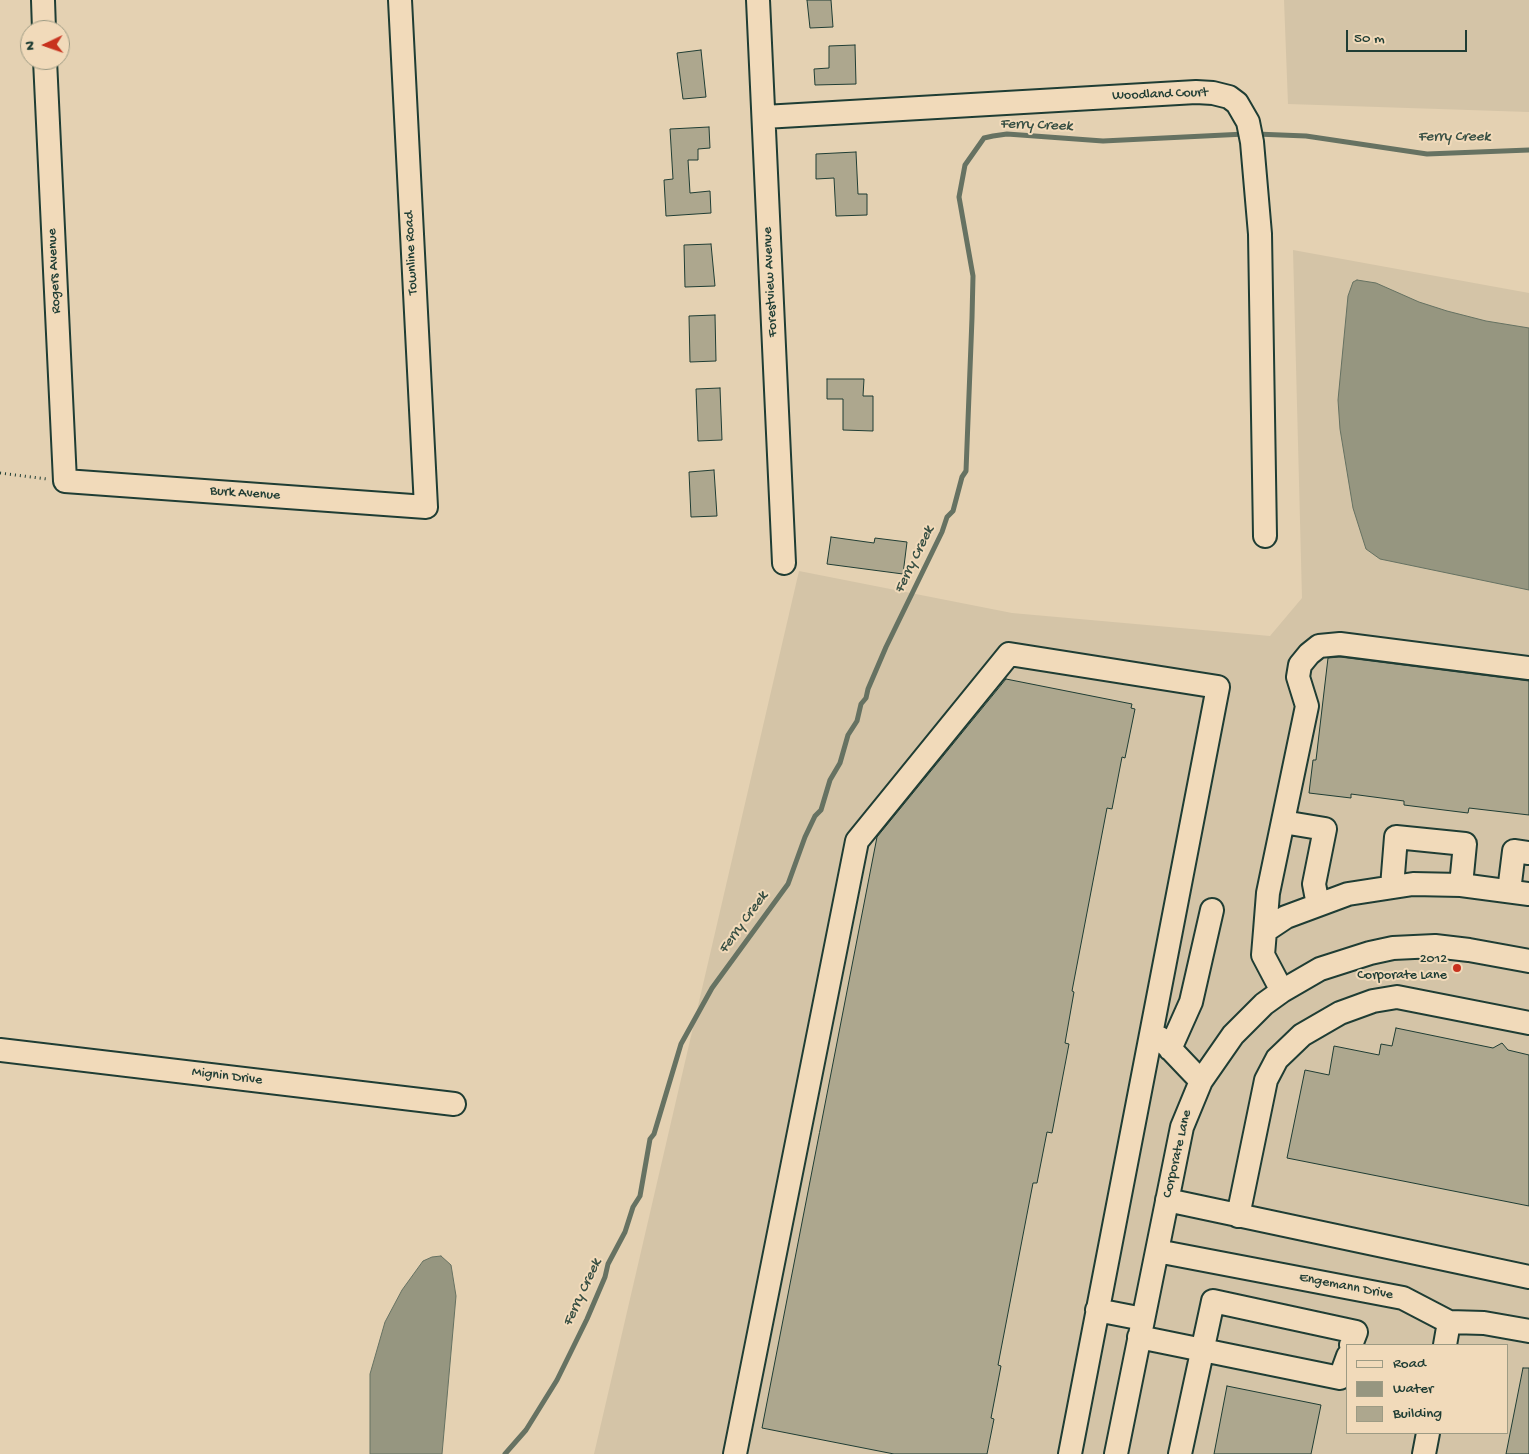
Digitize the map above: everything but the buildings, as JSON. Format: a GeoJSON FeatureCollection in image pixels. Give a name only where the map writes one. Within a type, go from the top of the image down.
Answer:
{"type":"FeatureCollection","features":[{"type":"Feature","properties":{"kind":"street"},"geometry":{"type":"LineString","coordinates":[[43,0],[44,20]]}},
{"type":"Feature","properties":{"kind":"street","name":"Townline Road"},"geometry":{"type":"LineString","coordinates":[[400,0],[426,507]]}},
{"type":"Feature","properties":{"kind":"street","name":"Forestview Avenue"},"geometry":{"type":"LineString","coordinates":[[758,0],[784,563]]}},
{"type":"Feature","properties":{"kind":"street","name":"Rogers Avenue"},"geometry":{"type":"LineString","coordinates":[[46,70],[65,481]]}},
{"type":"Feature","properties":{"kind":"street","name":"Woodland Court"},"geometry":{"type":"LineString","coordinates":[[764,117],[1196,92],[1213,93],[1229,98],[1237,103],[1250,132],[1260,234],[1265,536]]}},
{"type":"Feature","properties":{"kind":"street","name":"Burk Avenue"},"geometry":{"type":"LineString","coordinates":[[65,481],[426,507]]}},
{"type":"Feature","properties":{"kind":"street"},"geometry":{"type":"LineString","coordinates":[[1282,991],[1263,955],[1268,893],[1307,706],[1298,676],[1300,665],[1319,646],[1340,644],[1529,668]]}},
{"type":"Feature","properties":{"kind":"street"},"geometry":{"type":"LineString","coordinates":[[735,1454],[857,841],[1009,654],[1218,686],[1150,1028],[1070,1454]]}},
{"type":"Feature","properties":{"kind":"street"},"geometry":{"type":"LineString","coordinates":[[1283,822],[1325,829],[1314,884],[1318,905]]}},
{"type":"Feature","properties":{"kind":"street"},"geometry":{"type":"LineString","coordinates":[[1392,887],[1396,837],[1465,844],[1461,885]]}},
{"type":"Feature","properties":{"kind":"street"},"geometry":{"type":"LineString","coordinates":[[1265,931],[1286,917],[1348,894],[1392,887],[1413,884],[1461,885],[1519,892],[1514,852],[1529,853]]}},
{"type":"Feature","properties":{"kind":"street"},"geometry":{"type":"LineString","coordinates":[[1170,1049],[1191,1002],[1212,910]]}},
{"type":"Feature","properties":{"kind":"street","name":"Corporate Lane"},"geometry":{"type":"LineString","coordinates":[[1116,1454],[1182,1127],[1200,1081],[1233,1035],[1264,1004],[1282,991],[1320,970],[1338,963],[1393,948],[1452,948],[1529,962]]}},
{"type":"Feature","properties":{"kind":"street"},"geometry":{"type":"LineString","coordinates":[[1238,1216],[1266,1080],[1277,1059],[1302,1035],[1340,1013],[1373,1001],[1397,997],[1529,1023]]}},
{"type":"Feature","properties":{"kind":"street"},"geometry":{"type":"LineString","coordinates":[[1150,1028],[1200,1081]]}},
{"type":"Feature","properties":{"kind":"street","name":"Mignin Drive"},"geometry":{"type":"LineString","coordinates":[[0,1050],[454,1104]]}},
{"type":"Feature","properties":{"kind":"street"},"geometry":{"type":"LineString","coordinates":[[1167,1200],[1529,1277]]}},
{"type":"Feature","properties":{"kind":"street","name":"Engemann Drive"},"geometry":{"type":"LineString","coordinates":[[1157,1251],[1404,1298],[1449,1322],[1484,1323],[1529,1331]]}},
{"type":"Feature","properties":{"kind":"street"},"geometry":{"type":"LineString","coordinates":[[1180,1454],[1213,1301],[1356,1332],[1351,1344]]}},
{"type":"Feature","properties":{"kind":"street"},"geometry":{"type":"LineString","coordinates":[[1097,1310],[1203,1350],[1340,1378],[1346,1362]]}},
{"type":"Feature","properties":{"kind":"street"},"geometry":{"type":"LineString","coordinates":[[1445,1344],[1449,1322]]}},
{"type":"Feature","properties":{"kind":"street"},"geometry":{"type":"LineString","coordinates":[[1424,1454],[1428,1434]]}},
{"type":"Feature","properties":{"kind":"path"},"geometry":{"type":"LineString","coordinates":[[0,474],[65,481]]}},
{"type":"Feature","properties":{"kind":"shaded area"},"geometry":{"type":"Polygon","coordinates":[[[1284,0],[1529,0],[1529,112],[1288,104],[1284,0]]]}},
{"type":"Feature","properties":{"kind":"shaded area"},"geometry":{"type":"Polygon","coordinates":[[[1293,250],[1529,293],[1529,1454],[594,1454],[799,571],[1012,613],[1270,636],[1302,598],[1293,250]]]}},
{"type":"Feature","properties":{"kind":"water"},"geometry":{"type":"Polygon","coordinates":[[[1357,280],[1376,283],[1419,302],[1447,311],[1486,321],[1529,328],[1529,590],[1380,559],[1366,549],[1353,508],[1340,429],[1338,400],[1348,296],[1353,282],[1357,280]]]}},
{"type":"Feature","properties":{"kind":"water"},"geometry":{"type":"Polygon","coordinates":[[[441,1256],[451,1265],[456,1296],[442,1454],[370,1454],[370,1374],[385,1322],[402,1290],[423,1261],[441,1256]]]}},
{"type":"Feature","properties":{"kind":"waterway","name":"Ferry Creek"},"geometry":{"type":"LineString","coordinates":[[505,1454],[526,1430],[557,1380],[587,1319],[605,1277],[608,1264],[625,1232],[633,1207],[640,1196],[650,1139],[654,1134],[681,1044],[712,988],[788,884],[805,837],[815,816],[821,810],[830,780],[840,763],[848,735],[857,721],[861,704],[866,698],[886,647],[942,532],[947,517],[953,511],[962,477],[966,471],[972,318],[973,276],[959,197],[965,165],[984,138],[1007,134],[1103,141],[1245,134]]}},
{"type":"Feature","properties":{"kind":"waterway","name":"Ferry Creek"},"geometry":{"type":"LineString","coordinates":[[1256,134],[1306,136],[1427,154],[1529,150]]}},
{"type":"Feature","properties":{"kind":"place","name":"2012 Corporate Lane"},"geometry":{"type":"Point","coordinates":[1457,968]}}]}
